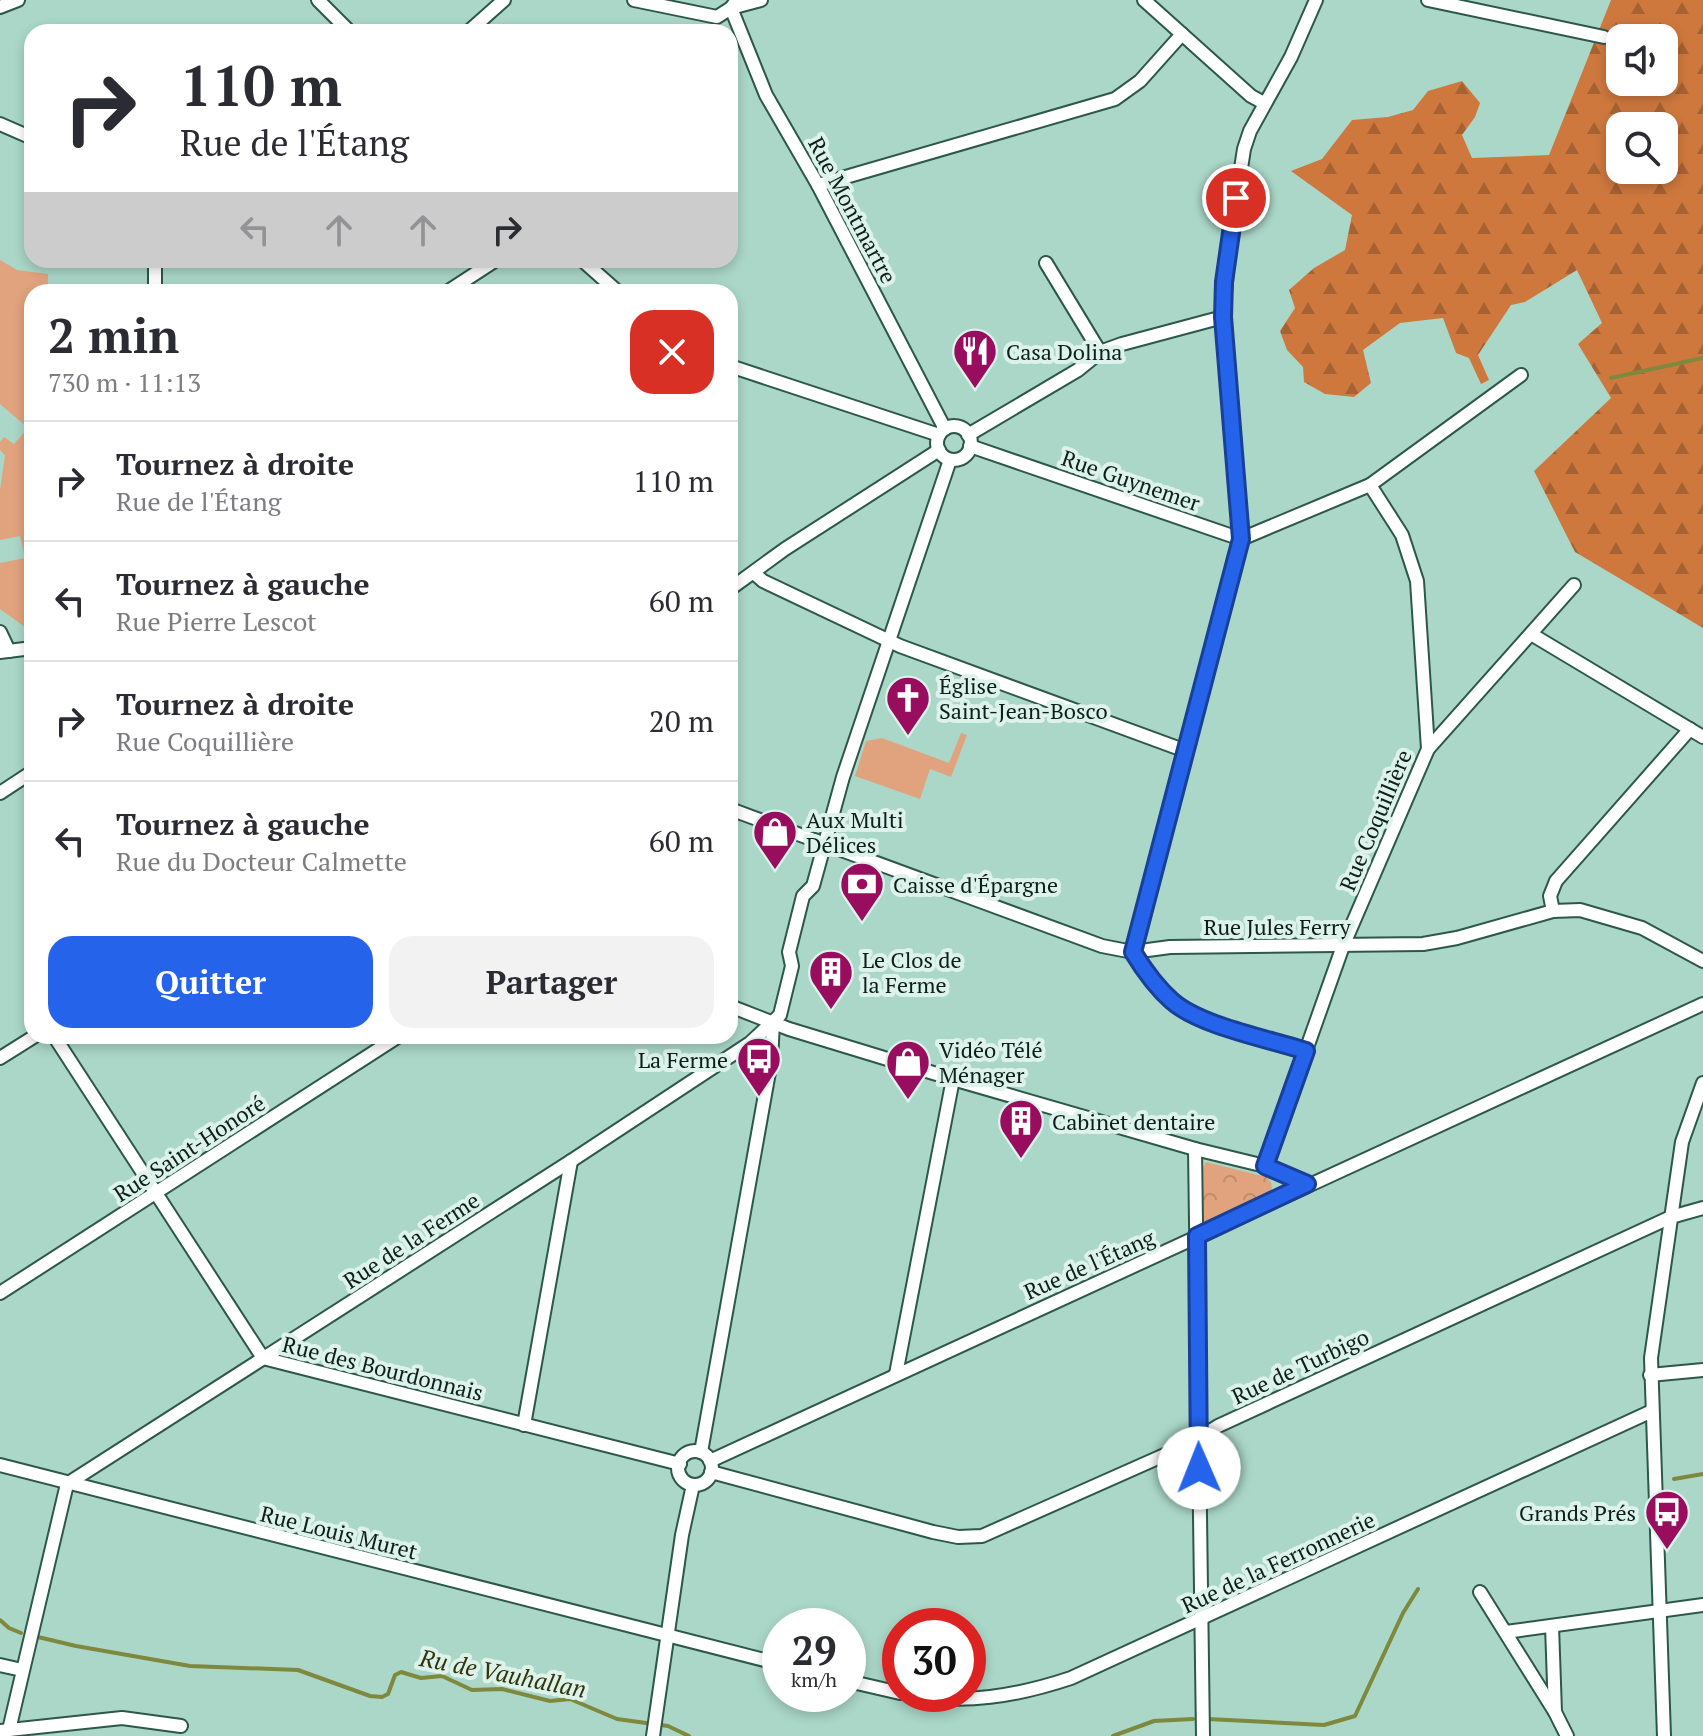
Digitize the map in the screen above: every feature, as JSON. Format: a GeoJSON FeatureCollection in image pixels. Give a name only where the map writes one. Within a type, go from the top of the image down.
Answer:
{"type":"FeatureCollection","features":[{"type":"Feature","properties":{"kind":"street"},"geometry":{"type":"LineString","coordinates":[[0,7],[18,0]]}},
{"type":"Feature","properties":{"kind":"street"},"geometry":{"type":"LineString","coordinates":[[318,0],[342,24]]}},
{"type":"Feature","properties":{"kind":"street"},"geometry":{"type":"LineString","coordinates":[[477,24],[504,0]]}},
{"type":"Feature","properties":{"kind":"street"},"geometry":{"type":"LineString","coordinates":[[634,0],[717,17],[734,4],[761,0]]}},
{"type":"Feature","properties":{"kind":"street"},"geometry":{"type":"LineString","coordinates":[[1144,0],[1251,96],[1264,103]]}},
{"type":"Feature","properties":{"kind":"street"},"geometry":{"type":"LineString","coordinates":[[1428,0],[1604,37]]}},
{"type":"Feature","properties":{"kind":"street"},"geometry":{"type":"LineString","coordinates":[[1306,1051],[1197,1018],[1174,1003],[1158,987],[1133,952],[1241,539],[1223,317],[1229,246],[1244,149],[1264,103],[1291,57],[1314,2]]}},
{"type":"Feature","properties":{"kind":"street","name":"Rue Montmartre"},"geometry":{"type":"LineString","coordinates":[[734,4],[766,95],[818,185],[942,432]]}},
{"type":"Feature","properties":{"kind":"street"},"geometry":{"type":"LineString","coordinates":[[818,185],[1115,99],[1140,81],[1182,34]]}},
{"type":"Feature","properties":{"kind":"street"},"geometry":{"type":"LineString","coordinates":[[0,124],[24,134]]}},
{"type":"Feature","properties":{"kind":"street"},"geometry":{"type":"LineString","coordinates":[[1046,263],[1100,352]]}},
{"type":"Feature","properties":{"kind":"street"},"geometry":{"type":"LineString","coordinates":[[459,284],[484,268]]}},
{"type":"Feature","properties":{"kind":"street"},"geometry":{"type":"LineString","coordinates":[[591,268],[609,284]]}},
{"type":"Feature","properties":{"kind":"street"},"geometry":{"type":"LineString","coordinates":[[950,460],[963,457],[969,440],[1078,370],[1100,352],[1223,317]]}},
{"type":"Feature","properties":{"kind":"street"},"geometry":{"type":"LineString","coordinates":[[738,368],[942,432],[958,427],[969,440]]}},
{"type":"Feature","properties":{"kind":"street"},"geometry":{"type":"LineString","coordinates":[[1241,539],[1370,485],[1521,375]]}},
{"type":"Feature","properties":{"kind":"street"},"geometry":{"type":"LineString","coordinates":[[738,584],[785,549],[939,450],[942,432]]}},
{"type":"Feature","properties":{"kind":"street","name":"Rue Guynemer"},"geometry":{"type":"LineString","coordinates":[[969,440],[1241,539]]}},
{"type":"Feature","properties":{"kind":"street"},"geometry":{"type":"LineString","coordinates":[[939,450],[950,460]]}},
{"type":"Feature","properties":{"kind":"street"},"geometry":{"type":"LineString","coordinates":[[693,1485],[706,1481],[771,1061],[773,1023],[780,1015],[792,966],[789,952],[803,896],[813,886],[824,842],[848,779],[889,641],[950,460]]}},
{"type":"Feature","properties":{"kind":"street","name":"Rue Coquillière"},"geometry":{"type":"LineString","coordinates":[[1265,1166],[1343,946],[1428,749],[1417,581],[1402,535],[1370,485]]}},
{"type":"Feature","properties":{"kind":"street"},"geometry":{"type":"LineString","coordinates":[[754,573],[763,581],[889,641],[1186,751]]}},
{"type":"Feature","properties":{"kind":"street"},"geometry":{"type":"LineString","coordinates":[[1428,749],[1574,585]]}},
{"type":"Feature","properties":{"kind":"street"},"geometry":{"type":"LineString","coordinates":[[0,632],[5,652]]}},
{"type":"Feature","properties":{"kind":"street"},"geometry":{"type":"LineString","coordinates":[[1531,634],[1703,737]]}},
{"type":"Feature","properties":{"kind":"street"},"geometry":{"type":"LineString","coordinates":[[1553,911],[1550,896],[1556,881],[1690,729]]}},
{"type":"Feature","properties":{"kind":"street"},"geometry":{"type":"LineString","coordinates":[[0,793],[24,777]]}},
{"type":"Feature","properties":{"kind":"street","name":"Rue Jules Ferry"},"geometry":{"type":"LineString","coordinates":[[738,812],[855,850],[1102,946],[1133,952],[1170,947],[1423,944],[1457,938],[1553,911],[1580,910],[1642,928],[1703,961]]}},
{"type":"Feature","properties":{"kind":"street","name":"Rue de l'Étang"},"geometry":{"type":"LineString","coordinates":[[708,1462],[1703,1004]]}},
{"type":"Feature","properties":{"kind":"street"},"geometry":{"type":"LineString","coordinates":[[738,1009],[953,1079],[1195,1149],[1265,1166],[1307,1184]]}},
{"type":"Feature","properties":{"kind":"street","name":"Rue de la Ferme"},"geometry":{"type":"LineString","coordinates":[[67,1484],[571,1161],[750,1043],[773,1023]]}},
{"type":"Feature","properties":{"kind":"street"},"geometry":{"type":"LineString","coordinates":[[0,1058],[24,1043]]}},
{"type":"Feature","properties":{"kind":"street","name":"Rue des Bourdonnais"},"geometry":{"type":"LineString","coordinates":[[59,1044],[263,1358],[680,1464]]}},
{"type":"Feature","properties":{"kind":"street","name":"Rue Saint-Honoré"},"geometry":{"type":"LineString","coordinates":[[0,1293],[387,1044]]}},
{"type":"Feature","properties":{"kind":"street"},"geometry":{"type":"LineString","coordinates":[[896,1374],[953,1079]]}},
{"type":"Feature","properties":{"kind":"street"},"geometry":{"type":"LineString","coordinates":[[1664,1736],[1650,1375],[1682,1142],[1703,1083]]}},
{"type":"Feature","properties":{"kind":"street"},"geometry":{"type":"LineString","coordinates":[[1195,1149],[1203,1736]]}},
{"type":"Feature","properties":{"kind":"street"},"geometry":{"type":"LineString","coordinates":[[524,1425],[571,1161]]}},
{"type":"Feature","properties":{"kind":"street","name":"Rue de Turbigo"},"geometry":{"type":"LineString","coordinates":[[708,1462],[933,1532],[958,1537],[982,1536],[1671,1217],[1703,1208]]}},
{"type":"Feature","properties":{"kind":"street"},"geometry":{"type":"LineString","coordinates":[[1650,1375],[1703,1370]]}},
{"type":"Feature","properties":{"kind":"street","name":"Rue de la Ferronnerie"},"geometry":{"type":"LineString","coordinates":[[986,1698],[1033,1690],[1071,1678],[1652,1411]]}},
{"type":"Feature","properties":{"kind":"street"},"geometry":{"type":"LineString","coordinates":[[693,1485],[680,1475],[680,1464],[687,1453],[708,1462]]}},
{"type":"Feature","properties":{"kind":"street","name":"Rue Louis Muret"},"geometry":{"type":"LineString","coordinates":[[0,1465],[668,1636]]}},
{"type":"Feature","properties":{"kind":"street"},"geometry":{"type":"LineString","coordinates":[[67,1484],[5,1731],[122,1718],[181,1726]]}},
{"type":"Feature","properties":{"kind":"street"},"geometry":{"type":"LineString","coordinates":[[656,1728],[682,1535],[693,1485]]}},
{"type":"Feature","properties":{"kind":"street"},"geometry":{"type":"LineString","coordinates":[[1480,1592],[1567,1736]]}},
{"type":"Feature","properties":{"kind":"street"},"geometry":{"type":"LineString","coordinates":[[1506,1632],[1703,1605]]}},
{"type":"Feature","properties":{"kind":"street"},"geometry":{"type":"LineString","coordinates":[[1552,1626],[1555,1712]]}},
{"type":"Feature","properties":{"kind":"street"},"geometry":{"type":"LineString","coordinates":[[668,1636],[762,1660]]}},
{"type":"Feature","properties":{"kind":"street"},"geometry":{"type":"LineString","coordinates":[[0,1665],[22,1670]]}},
{"type":"Feature","properties":{"kind":"green space"},"geometry":{"type":"Polygon","coordinates":[[[1611,0],[1703,0],[1703,628],[1575,552],[1534,471],[1611,398],[1578,344],[1602,323],[1577,270],[1525,302],[1511,305],[1478,355],[1489,380],[1481,384],[1469,358],[1456,353],[1443,318],[1400,323],[1363,350],[1371,383],[1354,397],[1325,394],[1304,382],[1303,367],[1287,350],[1280,331],[1295,308],[1289,290],[1314,268],[1345,250],[1352,215],[1291,171],[1322,159],[1352,120],[1388,117],[1413,110],[1428,91],[1462,81],[1480,103],[1475,117],[1462,135],[1472,158],[1549,155],[1611,0]]]}},
{"type":"Feature","properties":{"kind":"green space"},"geometry":{"type":"Polygon","coordinates":[[[0,260],[17,270],[48,274],[48,284],[24,284],[24,425],[0,404],[0,260]]]}},
{"type":"Feature","properties":{"kind":"green space"},"geometry":{"type":"Polygon","coordinates":[[[24,433],[24,554],[20,536],[0,540],[0,490],[5,455],[0,450],[0,442],[4,437],[14,444],[24,433]]]}},
{"type":"Feature","properties":{"kind":"green space"},"geometry":{"type":"Polygon","coordinates":[[[24,558],[24,626],[0,609],[0,563],[24,558]]]}},
{"type":"Feature","properties":{"kind":"green space"},"geometry":{"type":"Polygon","coordinates":[[[961,733],[967,735],[951,777],[930,769],[920,799],[855,776],[866,741],[882,738],[949,763],[961,733]]]}},
{"type":"Feature","properties":{"kind":"green space"},"geometry":{"type":"Polygon","coordinates":[[[1206,1162],[1266,1177],[1272,1189],[1266,1196],[1206,1224],[1201,1219],[1202,1169],[1206,1162]]]}},
{"type":"Feature","properties":{"kind":"waterway"},"geometry":{"type":"LineString","coordinates":[[1611,378],[1703,358]]}},
{"type":"Feature","properties":{"kind":"waterway","name":"Ru de Vauhallan"},"geometry":{"type":"LineString","coordinates":[[1674,1479],[1703,1474]]}},
{"type":"Feature","properties":{"kind":"waterway","name":"Ru de Vauhallan"},"geometry":{"type":"LineString","coordinates":[[1208,1719],[1324,1725],[1355,1716],[1403,1613],[1418,1589]]}},
{"type":"Feature","properties":{"kind":"waterway","name":"Ru de Vauhallan"},"geometry":{"type":"LineString","coordinates":[[0,1620],[21,1633]]}},
{"type":"Feature","properties":{"kind":"waterway","name":"Ru de Vauhallan"},"geometry":{"type":"LineString","coordinates":[[38,1637],[190,1666],[298,1670],[370,1696],[388,1694],[395,1675],[401,1672],[421,1678],[442,1676],[472,1690],[502,1689],[550,1701],[570,1699],[617,1719],[668,1726],[689,1736]]}},
{"type":"Feature","properties":{"kind":"waterway","name":"Ru de Vauhallan"},"geometry":{"type":"LineString","coordinates":[[1113,1736],[1154,1721],[1193,1719]]}},
{"type":"Feature","properties":{"kind":"place","name":"Casa Dolina"},"geometry":{"type":"Point","coordinates":[975,390]}},
{"type":"Feature","properties":{"kind":"place","name":"Église Saint-Jean-Bosco"},"geometry":{"type":"Point","coordinates":[908,737]}},
{"type":"Feature","properties":{"kind":"place","name":"Aux Multi Délices"},"geometry":{"type":"Point","coordinates":[775,871]}},
{"type":"Feature","properties":{"kind":"place","name":"Caisse d'Épargne"},"geometry":{"type":"Point","coordinates":[862,923]}},
{"type":"Feature","properties":{"kind":"place","name":"Le Clos de la Ferme"},"geometry":{"type":"Point","coordinates":[831,1011]}},
{"type":"Feature","properties":{"kind":"place","name":"La Ferme"},"geometry":{"type":"Point","coordinates":[759,1098]}},
{"type":"Feature","properties":{"kind":"place","name":"Vidéo Télé Ménager"},"geometry":{"type":"Point","coordinates":[908,1101]}},
{"type":"Feature","properties":{"kind":"place","name":"Cabinet dentaire"},"geometry":{"type":"Point","coordinates":[1021,1160]}},
{"type":"Feature","properties":{"kind":"place","name":"Grands Prés"},"geometry":{"type":"Point","coordinates":[1667,1551]}},
{"type":"Feature","properties":{"kind":"route"},"geometry":{"type":"LineString","coordinates":[[1199,1468],[1197,1236],[1307,1184],[1265,1166],[1306,1051],[1197,1018],[1174,1003],[1150,979],[1133,952],[1241,539],[1223,317],[1224,282],[1236,198]]}}]}
